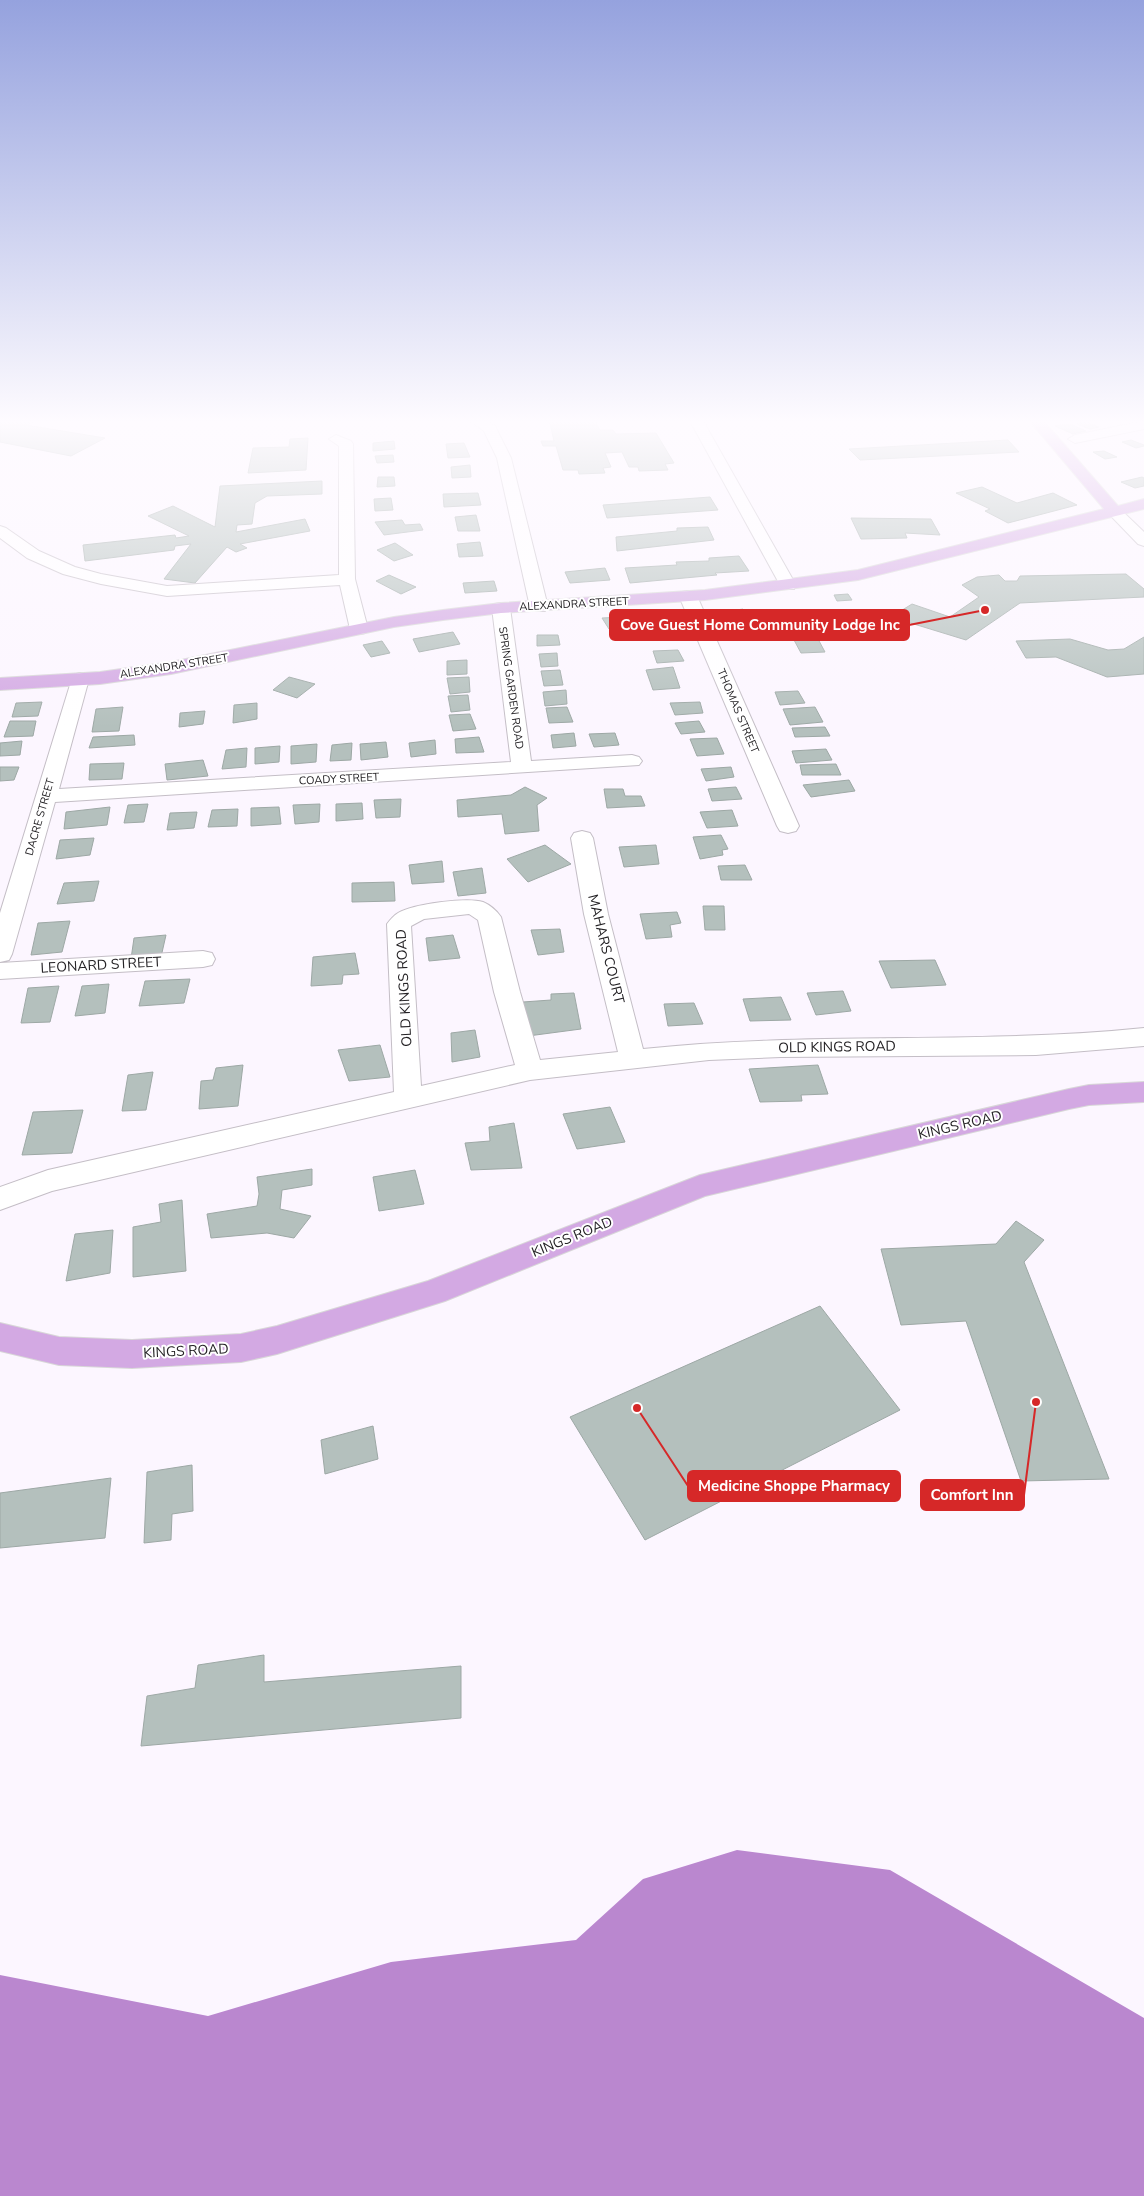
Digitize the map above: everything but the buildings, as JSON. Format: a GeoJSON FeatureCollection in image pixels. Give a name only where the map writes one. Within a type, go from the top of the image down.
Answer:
{"type":"FeatureCollection","features":[{"type":"Feature","properties":{"kind":"main road","name":"ALEXANDRA STREET"},"geometry":{"type":"LineString","coordinates":[[0,684],[80,679],[190,665],[359,629],[429,617],[501,608],[688,596],[858,575],[1074,521]]}},
{"type":"Feature","properties":{"kind":"main road","name":"KINGS ROAD"},"geometry":{"type":"LineString","coordinates":[[0,1337],[59,1351],[93,1354],[132,1354],[241,1348],[268,1342],[434,1292],[700,1186],[1069,1099],[1089,1095],[1144,1092]]}},
{"type":"Feature","properties":{"kind":"street"},"geometry":{"type":"LineString","coordinates":[[346,521],[346,579],[359,629]]}},
{"type":"Feature","properties":{"kind":"street"},"geometry":{"type":"LineString","coordinates":[[519,521],[539,607]]}},
{"type":"Feature","properties":{"kind":"street"},"geometry":{"type":"LineString","coordinates":[[751,521],[788,585]]}},
{"type":"Feature","properties":{"kind":"street"},"geometry":{"type":"LineString","coordinates":[[1124,521],[1144,541]]}},
{"type":"Feature","properties":{"kind":"street"},"geometry":{"type":"LineString","coordinates":[[0,530],[36,557],[88,577],[138,588],[167,591],[346,579]]}},
{"type":"Feature","properties":{"kind":"street","name":"THOMAS STREET"},"geometry":{"type":"LineString","coordinates":[[688,596],[788,826]]}},
{"type":"Feature","properties":{"kind":"street","name":"SPRING GARDEN ROAD"},"geometry":{"type":"LineString","coordinates":[[501,608],[522,767]]}},
{"type":"Feature","properties":{"kind":"street","name":"DACRE STREET"},"geometry":{"type":"LineString","coordinates":[[0,954],[80,679]]}},
{"type":"Feature","properties":{"kind":"street","name":"COADY STREET"},"geometry":{"type":"LineString","coordinates":[[46,796],[632,761]]}},
{"type":"Feature","properties":{"kind":"street","name":"MAHARS COURT"},"geometry":{"type":"LineString","coordinates":[[582,838],[596,914],[634,1060]]}},
{"type":"Feature","properties":{"kind":"street","name":"OLD KINGS ROAD"},"geometry":{"type":"LineString","coordinates":[[408,1100],[399,924],[406,917],[418,914],[470,906],[489,917],[507,992],[530,1071]]}},
{"type":"Feature","properties":{"kind":"street","name":"LEONARD STREET"},"geometry":{"type":"LineString","coordinates":[[0,971],[203,959]]}},
{"type":"Feature","properties":{"kind":"street","name":"OLD KINGS ROAD"},"geometry":{"type":"LineString","coordinates":[[0,1199],[48,1182],[530,1071],[709,1051],[781,1048],[1036,1046],[1144,1037]]}},
{"type":"Feature","properties":{"kind":"shaded area"},"geometry":{"type":"Polygon","coordinates":[[[737,1850],[890,1870],[1144,2018],[1144,2196],[0,2196],[0,1975],[208,2016],[391,1962],[576,1940],[643,1879],[737,1850]]]}},
{"type":"Feature","properties":{"kind":"place","name":"Cove Guest Home Community Lodge Inc"},"geometry":{"type":"Point","coordinates":[985,610]}},
{"type":"Feature","properties":{"kind":"place","name":"Comfort Inn"},"geometry":{"type":"Point","coordinates":[1036,1402]}},
{"type":"Feature","properties":{"kind":"place","name":"Medicine Shoppe Pharmacy"},"geometry":{"type":"Point","coordinates":[637,1408]}}]}
